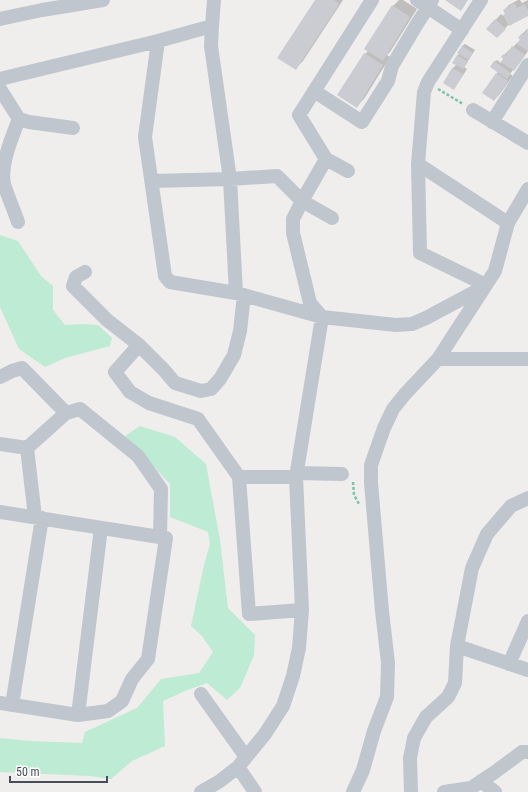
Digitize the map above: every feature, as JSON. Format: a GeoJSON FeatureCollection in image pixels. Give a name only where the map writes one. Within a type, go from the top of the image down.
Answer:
{"type":"FeatureCollection","features":[{"type":"Feature","properties":{"kind":"street"},"geometry":{"type":"LineString","coordinates":[[0,19],[41,5],[103,0]]}},
{"type":"Feature","properties":{"kind":"street"},"geometry":{"type":"LineString","coordinates":[[85,272],[76,277],[73,286],[107,320],[139,345],[175,383],[201,391],[211,389],[220,379],[234,355],[240,331],[240,294],[230,179],[211,46],[214,0]]}},
{"type":"Feature","properties":{"kind":"street"},"geometry":{"type":"LineString","coordinates":[[348,171],[326,159],[299,115],[372,0]]}},
{"type":"Feature","properties":{"kind":"street"},"geometry":{"type":"LineString","coordinates":[[481,0],[428,82],[424,92],[418,164],[420,253],[486,285]]}},
{"type":"Feature","properties":{"kind":"street"},"geometry":{"type":"LineString","coordinates":[[314,91],[362,122],[388,81],[392,66],[417,24],[426,2],[462,30]]}},
{"type":"Feature","properties":{"kind":"street"},"geometry":{"type":"LineString","coordinates":[[0,79],[158,41],[212,26]]}},
{"type":"Feature","properties":{"kind":"street"},"geometry":{"type":"LineString","coordinates":[[158,41],[145,137],[165,276],[170,282],[240,294],[322,316],[396,325],[412,324],[426,318],[486,285]]}},
{"type":"Feature","properties":{"kind":"street"},"geometry":{"type":"LineString","coordinates":[[492,122],[528,65]]}},
{"type":"Feature","properties":{"kind":"street"},"geometry":{"type":"LineString","coordinates":[[0,89],[19,118],[29,122],[73,128]]}},
{"type":"Feature","properties":{"kind":"street"},"geometry":{"type":"LineString","coordinates":[[473,110],[528,143]]}},
{"type":"Feature","properties":{"kind":"street"},"geometry":{"type":"LineString","coordinates":[[18,222],[4,183],[3,173],[7,151],[19,118]]}},
{"type":"Feature","properties":{"kind":"street"},"geometry":{"type":"LineString","coordinates":[[322,316],[310,303],[293,233],[293,219],[326,159]]}},
{"type":"Feature","properties":{"kind":"street"},"geometry":{"type":"LineString","coordinates":[[418,164],[508,223]]}},
{"type":"Feature","properties":{"kind":"street"},"geometry":{"type":"LineString","coordinates":[[152,181],[276,176],[302,201],[332,218]]}},
{"type":"Feature","properties":{"kind":"street"},"geometry":{"type":"LineString","coordinates":[[353,792],[363,770],[374,731],[387,697],[388,663],[382,611],[371,465],[393,409],[438,359],[495,271],[508,223],[528,189]]}},
{"type":"Feature","properties":{"kind":"street"},"geometry":{"type":"LineString","coordinates":[[201,792],[220,781],[242,762],[265,734],[283,706],[293,676],[299,648],[302,610],[296,475],[322,316]]}},
{"type":"Feature","properties":{"kind":"street"},"geometry":{"type":"LineString","coordinates":[[139,345],[115,372],[130,392],[149,403],[198,419],[239,477],[249,614],[302,610]]}},
{"type":"Feature","properties":{"kind":"street"},"geometry":{"type":"LineString","coordinates":[[438,359],[528,358]]}},
{"type":"Feature","properties":{"kind":"street"},"geometry":{"type":"LineString","coordinates":[[0,377],[22,368],[66,413]]}},
{"type":"Feature","properties":{"kind":"street"},"geometry":{"type":"LineString","coordinates":[[27,448],[66,413],[80,409],[138,456],[162,489],[160,537]]}},
{"type":"Feature","properties":{"kind":"street"},"geometry":{"type":"LineString","coordinates":[[0,444],[27,448]]}},
{"type":"Feature","properties":{"kind":"street"},"geometry":{"type":"LineString","coordinates":[[0,512],[38,517],[166,538],[148,659],[132,679],[122,700],[108,710],[78,715],[6,704],[38,517],[27,448]]}},
{"type":"Feature","properties":{"kind":"street"},"geometry":{"type":"LineString","coordinates":[[239,477],[342,474]]}},
{"type":"Feature","properties":{"kind":"street"},"geometry":{"type":"LineString","coordinates":[[412,792],[410,758],[414,738],[426,717],[448,697],[455,683],[457,646],[472,568],[487,534],[511,506],[528,498]]}},
{"type":"Feature","properties":{"kind":"street"},"geometry":{"type":"LineString","coordinates":[[78,715],[101,528]]}},
{"type":"Feature","properties":{"kind":"street"},"geometry":{"type":"LineString","coordinates":[[509,664],[528,622]]}},
{"type":"Feature","properties":{"kind":"street"},"geometry":{"type":"LineString","coordinates":[[457,646],[528,670]]}},
{"type":"Feature","properties":{"kind":"street"},"geometry":{"type":"LineString","coordinates":[[201,694],[242,762],[255,792]]}},
{"type":"Feature","properties":{"kind":"street"},"geometry":{"type":"LineString","coordinates":[[444,792],[471,788],[522,752],[528,752]]}},
{"type":"Feature","properties":{"kind":"street"},"geometry":{"type":"LineString","coordinates":[[481,781],[495,792]]}},
{"type":"Feature","properties":{"kind":"path"},"geometry":{"type":"LineString","coordinates":[[428,82],[473,110]]}},
{"type":"Feature","properties":{"kind":"path"},"geometry":{"type":"LineString","coordinates":[[342,474],[352,475],[354,495],[359,504],[373,505]]}},
{"type":"Feature","properties":{"kind":"green space"},"geometry":{"type":"Polygon","coordinates":[[[0,235],[18,241],[41,276],[53,286],[53,310],[65,325],[98,325],[112,338],[110,346],[65,358],[45,367],[19,349],[0,307],[0,235]]]}},
{"type":"Feature","properties":{"kind":"green space"},"geometry":{"type":"Polygon","coordinates":[[[140,426],[175,437],[206,464],[220,540],[228,608],[255,635],[254,655],[240,688],[227,700],[207,683],[163,701],[165,746],[132,761],[111,779],[90,776],[0,772],[0,738],[82,743],[85,732],[137,708],[161,679],[199,673],[213,652],[202,636],[191,626],[210,544],[208,532],[170,517],[170,484],[125,436],[140,426]]]}},
{"type":"Feature","properties":{"kind":"building"},"geometry":{"type":"Polygon","coordinates":[[[315,0],[334,0],[339,4],[296,70],[277,58],[315,0]]]}},
{"type":"Feature","properties":{"kind":"building"},"geometry":{"type":"Polygon","coordinates":[[[445,0],[468,0],[461,11],[445,0]]]}},
{"type":"Feature","properties":{"kind":"building"},"geometry":{"type":"Polygon","coordinates":[[[515,3],[517,8],[524,4],[528,10],[528,16],[509,26],[503,15],[505,14],[503,10],[515,3]]]}},
{"type":"Feature","properties":{"kind":"building"},"geometry":{"type":"Polygon","coordinates":[[[392,5],[410,17],[383,61],[364,49],[392,5]]]}},
{"type":"Feature","properties":{"kind":"building"},"geometry":{"type":"Polygon","coordinates":[[[495,19],[506,29],[497,38],[486,29],[495,19]]]}},
{"type":"Feature","properties":{"kind":"building"},"geometry":{"type":"Polygon","coordinates":[[[528,28],[528,51],[517,44],[520,39],[518,38],[522,33],[524,35],[528,28]]]}},
{"type":"Feature","properties":{"kind":"building"},"geometry":{"type":"Polygon","coordinates":[[[462,46],[473,53],[469,60],[457,53],[462,46]]]}},
{"type":"Feature","properties":{"kind":"building"},"geometry":{"type":"Polygon","coordinates":[[[512,46],[525,55],[514,71],[501,62],[503,59],[501,57],[503,54],[505,56],[512,46]]]}},
{"type":"Feature","properties":{"kind":"building"},"geometry":{"type":"Polygon","coordinates":[[[364,53],[383,65],[357,108],[337,95],[364,53]]]}},
{"type":"Feature","properties":{"kind":"building"},"geometry":{"type":"Polygon","coordinates":[[[457,55],[468,62],[463,69],[452,63],[457,55]]]}},
{"type":"Feature","properties":{"kind":"building"},"geometry":{"type":"Polygon","coordinates":[[[494,61],[511,73],[507,79],[490,67],[494,61]]]}},
{"type":"Feature","properties":{"kind":"building"},"geometry":{"type":"Polygon","coordinates":[[[452,68],[463,74],[454,90],[443,83],[452,68]]]}},
{"type":"Feature","properties":{"kind":"building"},"geometry":{"type":"Polygon","coordinates":[[[496,73],[508,81],[494,101],[482,93],[496,73]]]}}]}
